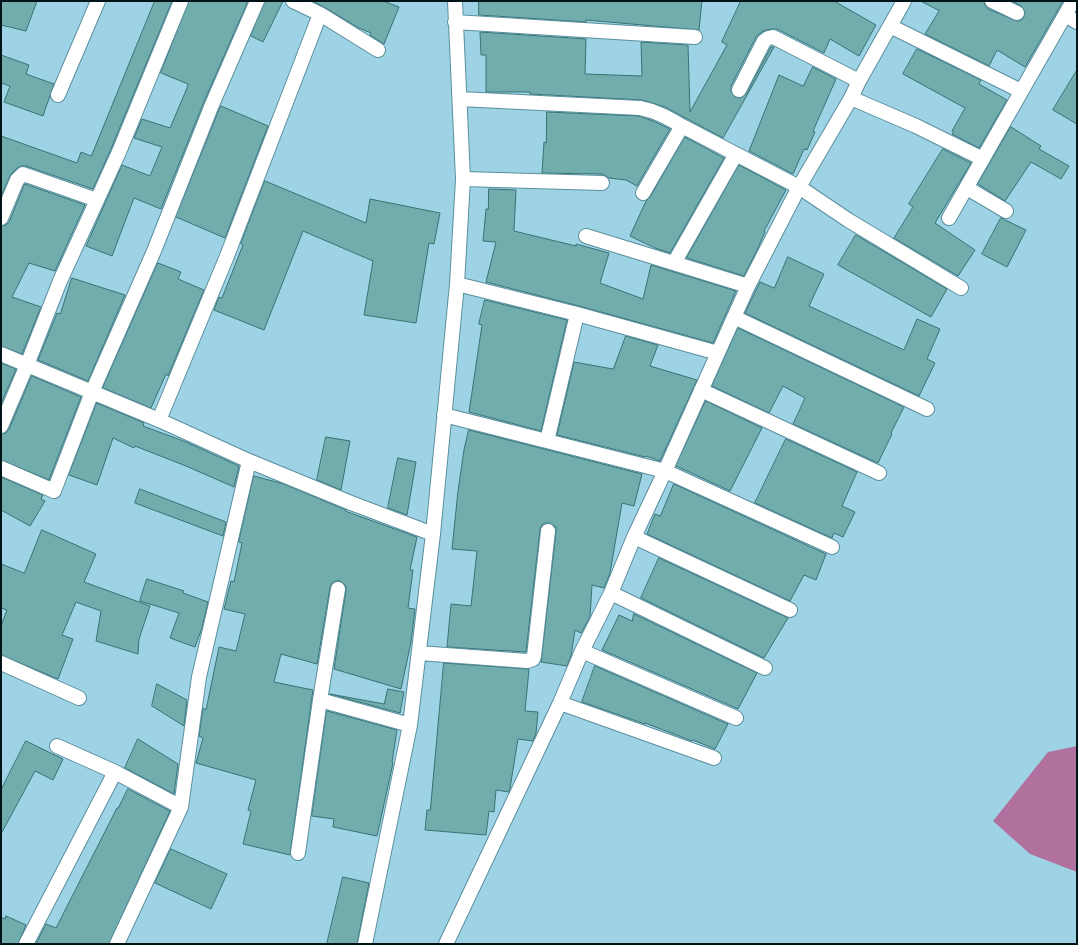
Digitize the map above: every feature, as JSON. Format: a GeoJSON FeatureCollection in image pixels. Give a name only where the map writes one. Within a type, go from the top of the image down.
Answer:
{"type":"FeatureCollection","features":[{"type":"Feature","properties":{"kind":"street"},"geometry":{"type":"LineString","coordinates":[[58,94],[98,1]]}},
{"type":"Feature","properties":{"kind":"street"},"geometry":{"type":"LineString","coordinates":[[1,426],[60,281],[119,152],[181,1]]}},
{"type":"Feature","properties":{"kind":"street"},"geometry":{"type":"LineString","coordinates":[[1,468],[54,491],[92,392],[154,251],[211,107],[257,1]]}},
{"type":"Feature","properties":{"kind":"street"},"geometry":{"type":"LineString","coordinates":[[293,1],[320,14],[378,50]]}},
{"type":"Feature","properties":{"kind":"street"},"geometry":{"type":"LineString","coordinates":[[365,944],[410,725],[434,534],[457,284],[463,179],[455,1]]}},
{"type":"Feature","properties":{"kind":"street"},"geometry":{"type":"LineString","coordinates":[[446,944],[560,703],[582,651],[611,593],[634,537],[748,286],[799,187],[851,98],[904,1]]}},
{"type":"Feature","properties":{"kind":"street"},"geometry":{"type":"LineString","coordinates":[[992,1],[1017,13]]}},
{"type":"Feature","properties":{"kind":"street"},"geometry":{"type":"LineString","coordinates":[[949,218],[1021,91],[1071,19],[1073,1]]}},
{"type":"Feature","properties":{"kind":"street"},"geometry":{"type":"LineString","coordinates":[[159,420],[227,256],[320,14]]}},
{"type":"Feature","properties":{"kind":"street"},"geometry":{"type":"LineString","coordinates":[[455,22],[695,37]]}},
{"type":"Feature","properties":{"kind":"street"},"geometry":{"type":"LineString","coordinates":[[890,26],[1021,91]]}},
{"type":"Feature","properties":{"kind":"street"},"geometry":{"type":"LineString","coordinates":[[739,90],[764,41],[772,37],[859,81]]}},
{"type":"Feature","properties":{"kind":"street"},"geometry":{"type":"LineString","coordinates":[[851,98],[916,126],[983,159]]}},
{"type":"Feature","properties":{"kind":"street"},"geometry":{"type":"LineString","coordinates":[[460,100],[640,108],[651,110],[799,187],[848,220],[961,288]]}},
{"type":"Feature","properties":{"kind":"street"},"geometry":{"type":"LineString","coordinates":[[643,193],[682,126]]}},
{"type":"Feature","properties":{"kind":"street"},"geometry":{"type":"LineString","coordinates":[[674,263],[736,154]]}},
{"type":"Feature","properties":{"kind":"street"},"geometry":{"type":"LineString","coordinates":[[1,218],[17,180],[23,174],[97,200]]}},
{"type":"Feature","properties":{"kind":"street"},"geometry":{"type":"LineString","coordinates":[[463,179],[602,184]]}},
{"type":"Feature","properties":{"kind":"street"},"geometry":{"type":"LineString","coordinates":[[967,188],[1006,211]]}},
{"type":"Feature","properties":{"kind":"street"},"geometry":{"type":"LineString","coordinates":[[586,236],[748,286]]}},
{"type":"Feature","properties":{"kind":"street"},"geometry":{"type":"LineString","coordinates":[[457,284],[577,314],[718,352]]}},
{"type":"Feature","properties":{"kind":"street"},"geometry":{"type":"LineString","coordinates":[[547,441],[577,314]]}},
{"type":"Feature","properties":{"kind":"street"},"geometry":{"type":"LineString","coordinates":[[734,317],[927,409]]}},
{"type":"Feature","properties":{"kind":"street"},"geometry":{"type":"LineString","coordinates":[[1,354],[351,503],[434,534]]}},
{"type":"Feature","properties":{"kind":"street"},"geometry":{"type":"LineString","coordinates":[[701,390],[879,472]]}},
{"type":"Feature","properties":{"kind":"street"},"geometry":{"type":"LineString","coordinates":[[444,415],[665,471],[832,546]]}},
{"type":"Feature","properties":{"kind":"street"},"geometry":{"type":"LineString","coordinates":[[117,944],[181,807],[199,677],[249,460]]}},
{"type":"Feature","properties":{"kind":"street"},"geometry":{"type":"LineString","coordinates":[[419,653],[527,661],[533,659],[548,531]]}},
{"type":"Feature","properties":{"kind":"street"},"geometry":{"type":"LineString","coordinates":[[634,537],[790,610]]}},
{"type":"Feature","properties":{"kind":"street"},"geometry":{"type":"LineString","coordinates":[[298,853],[338,589]]}},
{"type":"Feature","properties":{"kind":"street"},"geometry":{"type":"LineString","coordinates":[[611,593],[765,668]]}},
{"type":"Feature","properties":{"kind":"street"},"geometry":{"type":"LineString","coordinates":[[582,651],[736,718]]}},
{"type":"Feature","properties":{"kind":"street"},"geometry":{"type":"LineString","coordinates":[[1,663],[79,698]]}},
{"type":"Feature","properties":{"kind":"street"},"geometry":{"type":"LineString","coordinates":[[320,700],[410,725]]}},
{"type":"Feature","properties":{"kind":"street"},"geometry":{"type":"LineString","coordinates":[[560,703],[714,758]]}},
{"type":"Feature","properties":{"kind":"street"},"geometry":{"type":"LineString","coordinates":[[57,746],[115,772],[181,807]]}},
{"type":"Feature","properties":{"kind":"street"},"geometry":{"type":"LineString","coordinates":[[26,944],[115,772]]}},
{"type":"Feature","properties":{"kind":"shaded area"},"geometry":{"type":"Polygon","coordinates":[[[1077,746],[1077,872],[1030,854],[993,821],[1048,752],[1077,746]]]}},
{"type":"Feature","properties":{"kind":"building"},"geometry":{"type":"Polygon","coordinates":[[[1,1],[37,1],[26,31],[1,25],[1,1]]]}},
{"type":"Feature","properties":{"kind":"building"},"geometry":{"type":"Polygon","coordinates":[[[155,1],[172,1],[93,189],[26,166],[22,166],[17,168],[11,174],[1,196],[1,136],[77,163],[81,152],[91,156],[155,1]]]}},
{"type":"Feature","properties":{"kind":"building"},"geometry":{"type":"Polygon","coordinates":[[[189,1],[248,1],[203,104],[161,209],[134,198],[112,256],[86,246],[122,165],[150,176],[162,147],[134,138],[142,119],[170,128],[187,88],[188,84],[161,73],[189,1]]]}},
{"type":"Feature","properties":{"kind":"building"},"geometry":{"type":"Polygon","coordinates":[[[265,1],[283,1],[263,42],[251,36],[265,1]]]}},
{"type":"Feature","properties":{"kind":"building"},"geometry":{"type":"Polygon","coordinates":[[[313,1],[383,1],[399,7],[384,44],[370,35],[371,33],[359,28],[313,1]]]}},
{"type":"Feature","properties":{"kind":"building"},"geometry":{"type":"Polygon","coordinates":[[[479,1],[702,1],[699,30],[586,20],[586,22],[479,15],[479,1]]]}},
{"type":"Feature","properties":{"kind":"building"},"geometry":{"type":"Polygon","coordinates":[[[741,1],[834,1],[876,25],[859,56],[830,39],[824,53],[777,29],[763,31],[756,37],[731,86],[731,91],[735,97],[740,98],[746,94],[771,47],[774,47],[723,138],[665,107],[642,100],[530,94],[530,92],[486,92],[486,55],[481,55],[480,32],[586,39],[585,74],[642,76],[641,42],[688,45],[690,112],[727,45],[722,42],[741,1]]]}},
{"type":"Feature","properties":{"kind":"building"},"geometry":{"type":"Polygon","coordinates":[[[921,1],[984,1],[988,9],[1017,21],[1024,17],[1025,12],[1021,6],[1012,1],[1063,1],[1025,67],[997,50],[989,66],[925,34],[939,11],[921,1]]]}},
{"type":"Feature","properties":{"kind":"building"},"geometry":{"type":"Polygon","coordinates":[[[917,49],[981,80],[979,84],[1007,100],[979,148],[952,134],[954,132],[952,131],[965,108],[903,74],[917,49]]]}},
{"type":"Feature","properties":{"kind":"building"},"geometry":{"type":"Polygon","coordinates":[[[1,55],[29,65],[26,74],[54,84],[43,116],[4,102],[10,86],[1,83],[1,55]]]}},
{"type":"Feature","properties":{"kind":"building"},"geometry":{"type":"Polygon","coordinates":[[[813,67],[836,79],[813,131],[815,132],[807,150],[804,149],[793,174],[749,151],[779,75],[803,86],[813,67]]]}},
{"type":"Feature","properties":{"kind":"building"},"geometry":{"type":"Polygon","coordinates":[[[1077,70],[1077,124],[1053,110],[1077,70]]]}},
{"type":"Feature","properties":{"kind":"building"},"geometry":{"type":"Polygon","coordinates":[[[221,106],[268,126],[225,238],[176,217],[221,106]]]}},
{"type":"Feature","properties":{"kind":"building"},"geometry":{"type":"Polygon","coordinates":[[[547,112],[639,116],[670,129],[637,186],[626,180],[609,178],[602,174],[542,173],[544,142],[546,143],[547,112]]]}},
{"type":"Feature","properties":{"kind":"building"},"geometry":{"type":"Polygon","coordinates":[[[1011,127],[1041,146],[1039,149],[1069,166],[1061,179],[1031,162],[1005,201],[978,184],[1011,127]]]}},
{"type":"Feature","properties":{"kind":"building"},"geometry":{"type":"Polygon","coordinates":[[[685,137],[724,158],[670,253],[655,248],[630,236],[646,201],[650,197],[685,137]]]}},
{"type":"Feature","properties":{"kind":"building"},"geometry":{"type":"Polygon","coordinates":[[[943,149],[971,163],[935,223],[975,250],[958,276],[894,238],[913,207],[909,204],[943,149]]]}},
{"type":"Feature","properties":{"kind":"building"},"geometry":{"type":"Polygon","coordinates":[[[739,165],[786,190],[764,231],[765,232],[757,250],[744,276],[687,258],[739,165]]]}},
{"type":"Feature","properties":{"kind":"building"},"geometry":{"type":"Polygon","coordinates":[[[265,181],[366,223],[370,199],[440,213],[434,244],[429,243],[416,323],[364,315],[373,261],[303,231],[264,330],[214,310],[219,297],[222,298],[243,245],[241,244],[265,181]]]}},
{"type":"Feature","properties":{"kind":"building"},"geometry":{"type":"Polygon","coordinates":[[[25,184],[85,205],[55,271],[29,263],[12,297],[41,307],[22,354],[1,346],[1,226],[6,225],[9,222],[25,184]]]}},
{"type":"Feature","properties":{"kind":"building"},"geometry":{"type":"Polygon","coordinates":[[[489,189],[516,190],[514,231],[576,246],[576,244],[609,253],[600,283],[643,299],[651,265],[736,291],[713,343],[486,282],[496,242],[483,241],[486,209],[488,209],[489,189]]]}},
{"type":"Feature","properties":{"kind":"building"},"geometry":{"type":"Polygon","coordinates":[[[1001,218],[1026,230],[1007,267],[982,254],[1001,218]]]}},
{"type":"Feature","properties":{"kind":"building"},"geometry":{"type":"Polygon","coordinates":[[[856,235],[947,289],[931,317],[838,265],[856,235]]]}},
{"type":"Feature","properties":{"kind":"building"},"geometry":{"type":"Polygon","coordinates":[[[788,257],[824,274],[809,306],[904,350],[917,319],[940,329],[927,359],[935,363],[919,396],[745,313],[760,282],[774,288],[788,257]]]}},
{"type":"Feature","properties":{"kind":"building"},"geometry":{"type":"Polygon","coordinates":[[[158,263],[181,272],[178,279],[204,290],[168,376],[166,374],[151,408],[103,388],[158,263]]]}},
{"type":"Feature","properties":{"kind":"building"},"geometry":{"type":"Polygon","coordinates":[[[72,278],[125,295],[88,381],[38,360],[57,313],[60,314],[72,278]]]}},
{"type":"Feature","properties":{"kind":"building"},"geometry":{"type":"Polygon","coordinates":[[[485,300],[567,320],[541,431],[469,412],[482,325],[479,324],[485,300]]]}},
{"type":"Feature","properties":{"kind":"building"},"geometry":{"type":"Polygon","coordinates":[[[738,328],[904,407],[878,463],[793,424],[805,398],[783,386],[769,413],[712,386],[738,328]]]}},
{"type":"Feature","properties":{"kind":"building"},"geometry":{"type":"Polygon","coordinates":[[[626,336],[658,345],[650,366],[697,380],[660,461],[646,456],[645,457],[557,435],[574,362],[613,369],[626,336]]]}},
{"type":"Feature","properties":{"kind":"building"},"geometry":{"type":"Polygon","coordinates":[[[1,363],[16,369],[1,404],[1,363]]]}},
{"type":"Feature","properties":{"kind":"building"},"geometry":{"type":"Polygon","coordinates":[[[32,376],[81,397],[49,480],[1,460],[1,434],[6,433],[9,429],[32,376]]]}},
{"type":"Feature","properties":{"kind":"building"},"geometry":{"type":"Polygon","coordinates":[[[706,401],[762,428],[730,491],[676,466],[706,401]]]}},
{"type":"Feature","properties":{"kind":"building"},"geometry":{"type":"Polygon","coordinates":[[[97,403],[144,423],[143,426],[186,442],[239,466],[234,487],[186,466],[135,446],[134,448],[113,438],[97,485],[69,475],[97,403]]]}},
{"type":"Feature","properties":{"kind":"building"},"geometry":{"type":"Polygon","coordinates":[[[469,430],[642,474],[634,506],[622,503],[610,573],[604,588],[592,585],[590,617],[581,633],[575,630],[571,656],[567,666],[541,662],[556,532],[556,527],[549,523],[544,523],[540,530],[526,652],[447,647],[451,604],[471,606],[477,551],[452,549],[458,491],[464,450],[469,430]]]}},
{"type":"Feature","properties":{"kind":"building"},"geometry":{"type":"Polygon","coordinates":[[[326,437],[350,441],[341,490],[317,480],[326,437]]]}},
{"type":"Feature","properties":{"kind":"building"},"geometry":{"type":"Polygon","coordinates":[[[786,439],[857,472],[842,506],[855,512],[843,537],[834,533],[832,538],[755,503],[786,439]]]}},
{"type":"Feature","properties":{"kind":"building"},"geometry":{"type":"Polygon","coordinates":[[[398,458],[416,462],[407,515],[388,508],[398,458]]]}},
{"type":"Feature","properties":{"kind":"building"},"geometry":{"type":"Polygon","coordinates":[[[254,476],[284,484],[346,510],[345,511],[417,537],[410,570],[413,570],[408,608],[415,609],[411,642],[401,689],[334,669],[346,590],[346,586],[340,581],[335,581],[331,584],[317,664],[281,654],[274,682],[313,690],[290,855],[243,844],[251,811],[248,810],[256,780],[196,763],[203,738],[199,736],[203,708],[206,710],[219,647],[236,651],[245,614],[224,609],[231,581],[234,582],[242,543],[239,542],[254,476]]]}},
{"type":"Feature","properties":{"kind":"building"},"geometry":{"type":"Polygon","coordinates":[[[1,477],[43,495],[41,499],[45,501],[30,526],[1,510],[1,477]]]}},
{"type":"Feature","properties":{"kind":"building"},"geometry":{"type":"Polygon","coordinates":[[[674,484],[826,554],[816,580],[804,575],[790,601],[647,534],[655,514],[660,516],[674,484]]]}},
{"type":"Feature","properties":{"kind":"building"},"geometry":{"type":"Polygon","coordinates":[[[140,489],[226,522],[223,536],[135,503],[140,489]]]}},
{"type":"Feature","properties":{"kind":"building"},"geometry":{"type":"Polygon","coordinates":[[[42,530],[96,554],[84,582],[150,606],[139,639],[138,654],[96,641],[101,611],[76,602],[62,635],[73,639],[58,679],[1,655],[1,626],[7,610],[1,608],[1,564],[24,573],[42,530]]]}},
{"type":"Feature","properties":{"kind":"building"},"geometry":{"type":"Polygon","coordinates":[[[659,558],[788,618],[764,658],[641,598],[659,558]]]}},
{"type":"Feature","properties":{"kind":"building"},"geometry":{"type":"Polygon","coordinates":[[[147,579],[184,591],[183,593],[208,602],[202,628],[195,647],[170,638],[179,613],[140,601],[147,579]]]}},
{"type":"Feature","properties":{"kind":"building"},"geometry":{"type":"Polygon","coordinates":[[[634,614],[757,673],[738,709],[602,650],[619,615],[632,621],[634,614]]]}},
{"type":"Feature","properties":{"kind":"building"},"geometry":{"type":"Polygon","coordinates":[[[444,663],[529,669],[525,711],[538,712],[536,733],[533,741],[518,739],[509,792],[496,790],[494,812],[489,811],[486,835],[425,830],[427,810],[430,810],[444,663]]]}},
{"type":"Feature","properties":{"kind":"building"},"geometry":{"type":"Polygon","coordinates":[[[595,666],[728,724],[715,749],[582,702],[595,666]]]}},
{"type":"Feature","properties":{"kind":"building"},"geometry":{"type":"Polygon","coordinates":[[[157,684],[187,700],[184,726],[152,706],[157,684]]]}},
{"type":"Feature","properties":{"kind":"building"},"geometry":{"type":"Polygon","coordinates":[[[388,689],[404,692],[400,713],[330,694],[384,704],[388,689]]]}},
{"type":"Feature","properties":{"kind":"building"},"geometry":{"type":"Polygon","coordinates":[[[327,711],[397,730],[393,763],[377,836],[333,827],[334,819],[312,816],[327,711]]]}},
{"type":"Feature","properties":{"kind":"building"},"geometry":{"type":"Polygon","coordinates":[[[138,739],[178,764],[174,794],[125,768],[138,739]]]}},
{"type":"Feature","properties":{"kind":"building"},"geometry":{"type":"Polygon","coordinates":[[[26,741],[63,759],[53,780],[35,771],[1,834],[1,790],[26,741]]]}},
{"type":"Feature","properties":{"kind":"building"},"geometry":{"type":"Polygon","coordinates":[[[128,789],[170,811],[109,944],[36,944],[46,924],[56,928],[128,789]]]}},
{"type":"Feature","properties":{"kind":"building"},"geometry":{"type":"Polygon","coordinates":[[[171,849],[227,874],[211,909],[155,883],[171,849]]]}},
{"type":"Feature","properties":{"kind":"building"},"geometry":{"type":"Polygon","coordinates":[[[343,877],[369,883],[357,944],[327,944],[343,877]]]}},
{"type":"Feature","properties":{"kind":"building"},"geometry":{"type":"Polygon","coordinates":[[[6,916],[26,925],[18,944],[1,944],[1,917],[5,919],[6,916]]]}}]}
